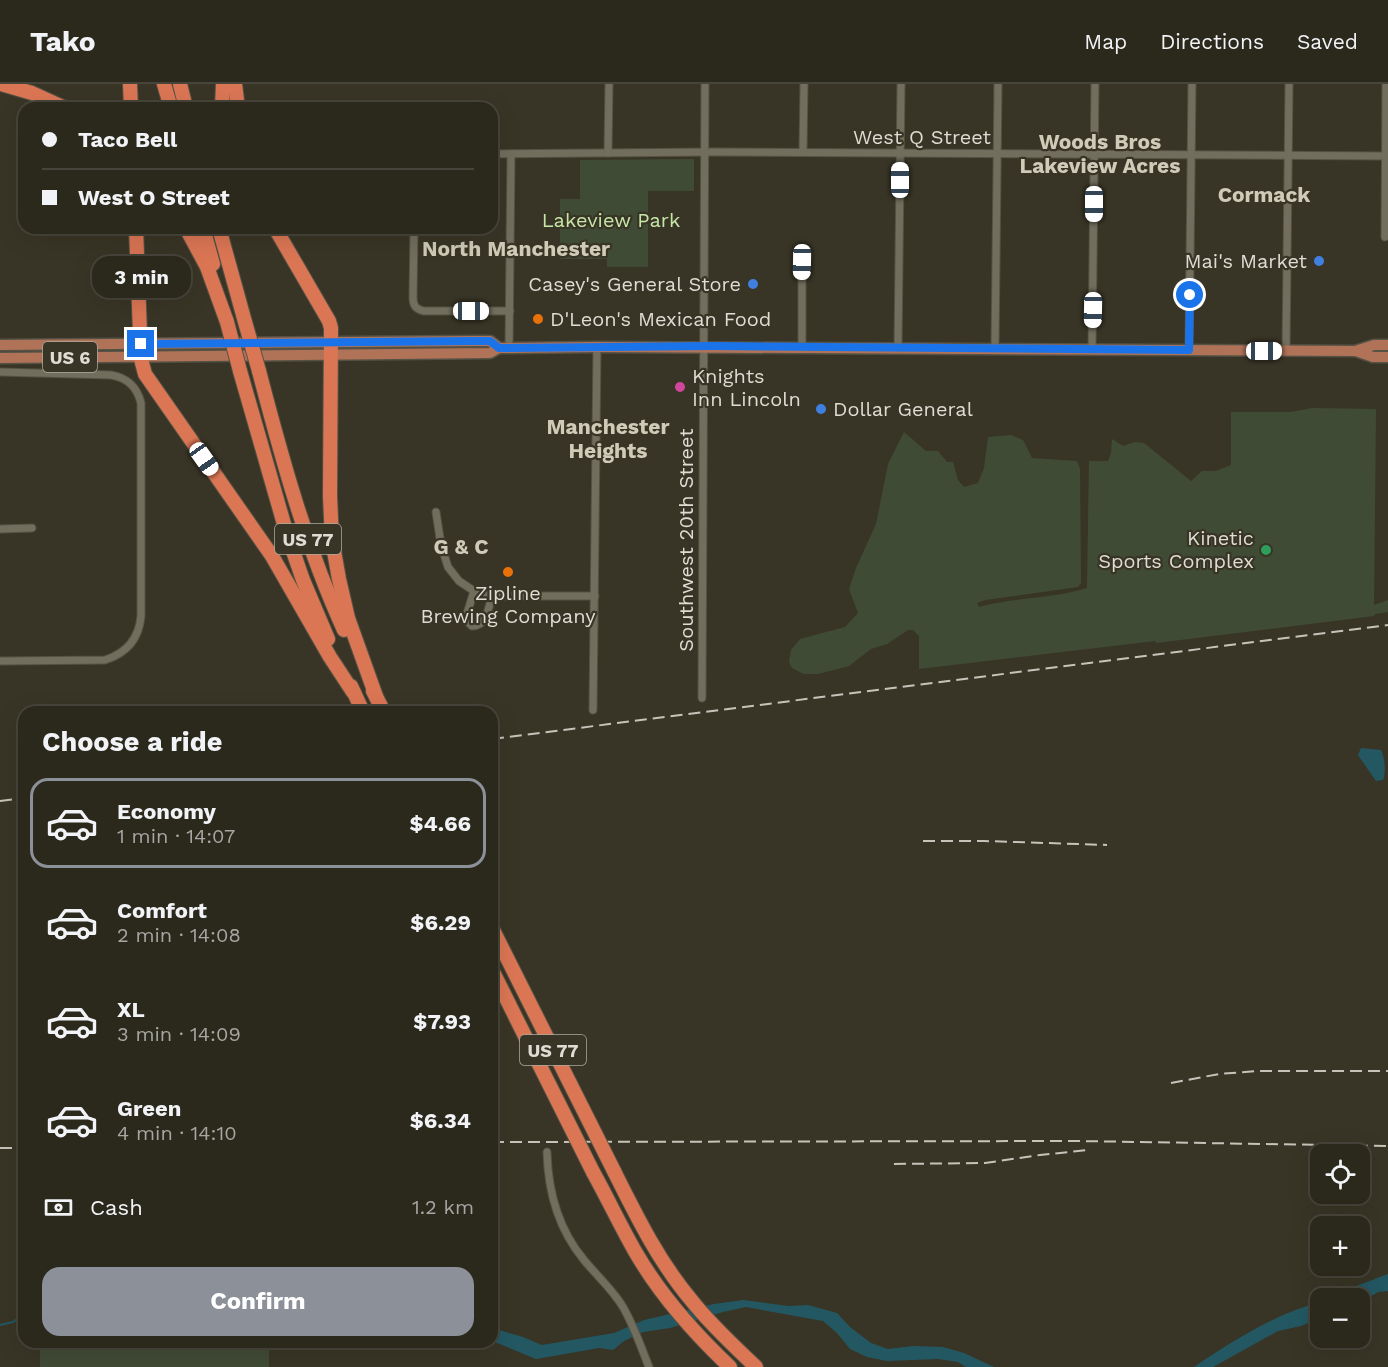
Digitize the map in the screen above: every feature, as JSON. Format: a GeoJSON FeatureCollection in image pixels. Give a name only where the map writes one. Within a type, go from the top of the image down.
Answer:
{"type":"FeatureCollection","features":[{"type":"Feature","properties":{"kind":"highway"},"geometry":{"type":"LineString","coordinates":[[2,84],[52,102]]}},
{"type":"Feature","properties":{"kind":"highway"},"geometry":{"type":"LineString","coordinates":[[130,84],[130,102]]}},
{"type":"Feature","properties":{"kind":"highway"},"geometry":{"type":"LineString","coordinates":[[165,84],[170,102]]}},
{"type":"Feature","properties":{"kind":"highway"},"geometry":{"type":"LineString","coordinates":[[180,84],[184,102]]}},
{"type":"Feature","properties":{"kind":"highway"},"geometry":{"type":"LineString","coordinates":[[222,102],[223,84]]}},
{"type":"Feature","properties":{"kind":"highway"},"geometry":{"type":"LineString","coordinates":[[235,84],[237,102]]}},
{"type":"Feature","properties":{"kind":"highway"},"geometry":{"type":"LineString","coordinates":[[136,234],[142,366],[149,380],[272,556],[330,657],[354,692]]}},
{"type":"Feature","properties":{"kind":"highway"},"geometry":{"type":"LineString","coordinates":[[189,234],[207,267],[227,322]]}},
{"type":"Feature","properties":{"kind":"highway","name":"US 77"},"geometry":{"type":"LineString","coordinates":[[205,234],[240,371],[286,531],[317,614],[360,706]]}},
{"type":"Feature","properties":{"kind":"highway"},"geometry":{"type":"LineString","coordinates":[[221,234],[244,318]]}},
{"type":"Feature","properties":{"kind":"highway","name":"US 77"},"geometry":{"type":"LineString","coordinates":[[227,234],[244,318],[281,454],[309,544],[341,624],[381,706]]}},
{"type":"Feature","properties":{"kind":"highway"},"geometry":{"type":"LineString","coordinates":[[278,234],[329,321],[331,349],[330,496],[334,550],[348,618],[377,699]]}},
{"type":"Feature","properties":{"kind":"highway","name":"US 77"},"geometry":{"type":"LineString","coordinates":[[498,940],[645,1233],[674,1278],[707,1319],[756,1367]]}},
{"type":"Feature","properties":{"kind":"highway","name":"US 77"},"geometry":{"type":"LineString","coordinates":[[498,982],[636,1254],[669,1302],[730,1367]]}},
{"type":"Feature","properties":{"kind":"highway"},"geometry":{"type":"LineString","coordinates":[[711,1349],[723,1367]]}},
{"type":"Feature","properties":{"kind":"main road","name":"US 6"},"geometry":{"type":"LineString","coordinates":[[0,345],[141,350],[331,349],[490,341],[504,348],[703,346],[1286,351],[1355,351],[1374,345],[1388,345]]}},
{"type":"Feature","properties":{"kind":"main road","name":"US 6"},"geometry":{"type":"LineString","coordinates":[[0,358],[141,350]]}},
{"type":"Feature","properties":{"kind":"main road","name":"US 6"},"geometry":{"type":"LineString","coordinates":[[1355,351],[1373,357],[1388,357]]}},
{"type":"Feature","properties":{"kind":"street"},"geometry":{"type":"LineString","coordinates":[[608,153],[609,84]]}},
{"type":"Feature","properties":{"kind":"street","name":"Southwest 20th Street"},"geometry":{"type":"LineString","coordinates":[[702,698],[705,84]]}},
{"type":"Feature","properties":{"kind":"street"},"geometry":{"type":"LineString","coordinates":[[803,152],[804,84]]}},
{"type":"Feature","properties":{"kind":"street"},"geometry":{"type":"LineString","coordinates":[[898,348],[901,84]]}},
{"type":"Feature","properties":{"kind":"street"},"geometry":{"type":"LineString","coordinates":[[996,348],[998,84]]}},
{"type":"Feature","properties":{"kind":"street"},"geometry":{"type":"LineString","coordinates":[[1092,349],[1095,84]]}},
{"type":"Feature","properties":{"kind":"street"},"geometry":{"type":"LineString","coordinates":[[1189,350],[1192,84]]}},
{"type":"Feature","properties":{"kind":"street"},"geometry":{"type":"LineString","coordinates":[[1286,351],[1289,84]]}},
{"type":"Feature","properties":{"kind":"street"},"geometry":{"type":"LineString","coordinates":[[1385,237],[1386,84]]}},
{"type":"Feature","properties":{"kind":"street","name":"West Q Street"},"geometry":{"type":"LineString","coordinates":[[498,154],[803,152],[1387,156]]}},
{"type":"Feature","properties":{"kind":"street"},"geometry":{"type":"LineString","coordinates":[[504,348],[510,311],[511,154]]}},
{"type":"Feature","properties":{"kind":"street"},"geometry":{"type":"LineString","coordinates":[[414,234],[413,303],[417,309],[424,311],[510,311]]}},
{"type":"Feature","properties":{"kind":"street"},"geometry":{"type":"LineString","coordinates":[[801,347],[802,262]]}},
{"type":"Feature","properties":{"kind":"street"},"geometry":{"type":"LineString","coordinates":[[593,710],[597,347]]}},
{"type":"Feature","properties":{"kind":"street"},"geometry":{"type":"LineString","coordinates":[[0,372],[111,375],[132,384],[141,404],[141,616],[137,636],[126,650],[114,657],[98,661],[0,661]]}},
{"type":"Feature","properties":{"kind":"street"},"geometry":{"type":"LineString","coordinates":[[436,512],[442,552],[448,567],[459,580],[474,591],[492,596],[596,596]]}},
{"type":"Feature","properties":{"kind":"street"},"geometry":{"type":"LineString","coordinates":[[0,529],[32,528]]}},
{"type":"Feature","properties":{"kind":"street"},"geometry":{"type":"LineString","coordinates":[[474,591],[466,617],[472,626],[479,625],[484,620],[492,596]]}},
{"type":"Feature","properties":{"kind":"street"},"geometry":{"type":"LineString","coordinates":[[547,1152],[553,1200],[565,1232],[584,1260],[616,1296],[628,1317],[649,1367]]}},
{"type":"Feature","properties":{"kind":"green space","name":"Lakeview Park"},"geometry":{"type":"Polygon","coordinates":[[[694,159],[694,191],[648,191],[648,267],[607,267],[607,259],[560,259],[560,199],[580,199],[580,160],[694,159]]]}},
{"type":"Feature","properties":{"kind":"green space"},"geometry":{"type":"Polygon","coordinates":[[[1312,408],[1376,409],[1374,605],[1388,600],[1388,612],[1374,616],[1156,643],[1155,641],[919,669],[919,636],[913,630],[908,630],[887,644],[871,649],[849,666],[818,674],[804,674],[792,668],[789,662],[791,650],[800,639],[845,627],[858,613],[849,589],[876,524],[888,464],[904,432],[926,451],[938,451],[947,462],[953,462],[958,480],[964,487],[978,483],[984,468],[988,437],[1011,435],[1023,440],[1032,458],[1077,461],[1080,469],[1081,583],[1078,587],[985,600],[977,603],[979,607],[1087,588],[1089,461],[1108,461],[1112,439],[1123,446],[1135,442],[1144,443],[1191,481],[1202,471],[1216,471],[1231,465],[1231,412],[1291,412],[1312,408]]]}},
{"type":"Feature","properties":{"kind":"green space"},"geometry":{"type":"Polygon","coordinates":[[[40,1348],[269,1348],[269,1367],[40,1367],[40,1348]]]}},
{"type":"Feature","properties":{"kind":"water"},"geometry":{"type":"Polygon","coordinates":[[[1361,748],[1381,750],[1385,765],[1383,780],[1376,781],[1358,755],[1361,748]]]}},
{"type":"Feature","properties":{"kind":"water"},"geometry":{"type":"Polygon","coordinates":[[[1388,1274],[1388,1291],[1378,1292],[1370,1297],[1370,1288],[1351,1288],[1388,1274]]]}},
{"type":"Feature","properties":{"kind":"water"},"geometry":{"type":"Polygon","coordinates":[[[743,1300],[788,1306],[808,1305],[837,1313],[850,1327],[871,1343],[888,1349],[913,1346],[943,1347],[964,1353],[994,1367],[966,1367],[958,1362],[938,1359],[887,1361],[867,1357],[850,1349],[823,1321],[746,1307],[670,1328],[643,1332],[624,1341],[613,1350],[599,1348],[536,1359],[498,1343],[498,1330],[542,1345],[614,1333],[644,1320],[714,1304],[743,1300]]]}},
{"type":"Feature","properties":{"kind":"water"},"geometry":{"type":"Polygon","coordinates":[[[1310,1305],[1310,1322],[1278,1331],[1213,1367],[1194,1367],[1239,1338],[1310,1305]]]}},
{"type":"Feature","properties":{"kind":"waterway"},"geometry":{"type":"LineString","coordinates":[[0,1325],[18,1318]]}},
{"type":"Feature","properties":{"kind":"railway"},"geometry":{"type":"LineString","coordinates":[[498,738],[1388,625]]}},
{"type":"Feature","properties":{"kind":"railway"},"geometry":{"type":"LineString","coordinates":[[0,801],[18,799]]}},
{"type":"Feature","properties":{"kind":"railway"},"geometry":{"type":"LineString","coordinates":[[923,841],[1107,845]]}},
{"type":"Feature","properties":{"kind":"railway"},"geometry":{"type":"LineString","coordinates":[[1171,1083],[1219,1074],[1257,1071],[1388,1071]]}},
{"type":"Feature","properties":{"kind":"railway"},"geometry":{"type":"LineString","coordinates":[[498,1142],[1078,1141],[1388,1146]]}},
{"type":"Feature","properties":{"kind":"railway"},"geometry":{"type":"LineString","coordinates":[[0,1148],[18,1148]]}},
{"type":"Feature","properties":{"kind":"railway"},"geometry":{"type":"LineString","coordinates":[[894,1164],[985,1163],[1088,1150]]}},
{"type":"Feature","properties":{"kind":"place","name":"Mai's Market"},"geometry":{"type":"Point","coordinates":[1319,261]}},
{"type":"Feature","properties":{"kind":"place","name":"Casey's General Store"},"geometry":{"type":"Point","coordinates":[753,284]}},
{"type":"Feature","properties":{"kind":"place","name":"D'Leon's Mexican Food"},"geometry":{"type":"Point","coordinates":[538,319]}},
{"type":"Feature","properties":{"kind":"place","name":"Knights Inn Lincoln"},"geometry":{"type":"Point","coordinates":[680,387]}},
{"type":"Feature","properties":{"kind":"place","name":"Dollar General"},"geometry":{"type":"Point","coordinates":[821,409]}},
{"type":"Feature","properties":{"kind":"place","name":"Kinetic Sports Complex"},"geometry":{"type":"Point","coordinates":[1266,550]}},
{"type":"Feature","properties":{"kind":"place","name":"Zipline Brewing Company"},"geometry":{"type":"Point","coordinates":[508,572]}},
{"type":"Feature","properties":{"kind":"district","name":"Woods Bros Lakeview Acres"},"geometry":{"type":"Point","coordinates":[1100,153]}},
{"type":"Feature","properties":{"kind":"district","name":"Cormack"},"geometry":{"type":"Point","coordinates":[1264,194]}},
{"type":"Feature","properties":{"kind":"district","name":"North Manchester"},"geometry":{"type":"Point","coordinates":[516,248]}},
{"type":"Feature","properties":{"kind":"district","name":"Manchester Heights"},"geometry":{"type":"Point","coordinates":[608,438]}},
{"type":"Feature","properties":{"kind":"district","name":"G & C"},"geometry":{"type":"Point","coordinates":[461,546]}},
{"type":"Feature","properties":{"kind":"route"},"geometry":{"type":"LineString","coordinates":[[141,344],[490,341],[499,348],[713,346],[1189,350],[1190,295]]}}]}
